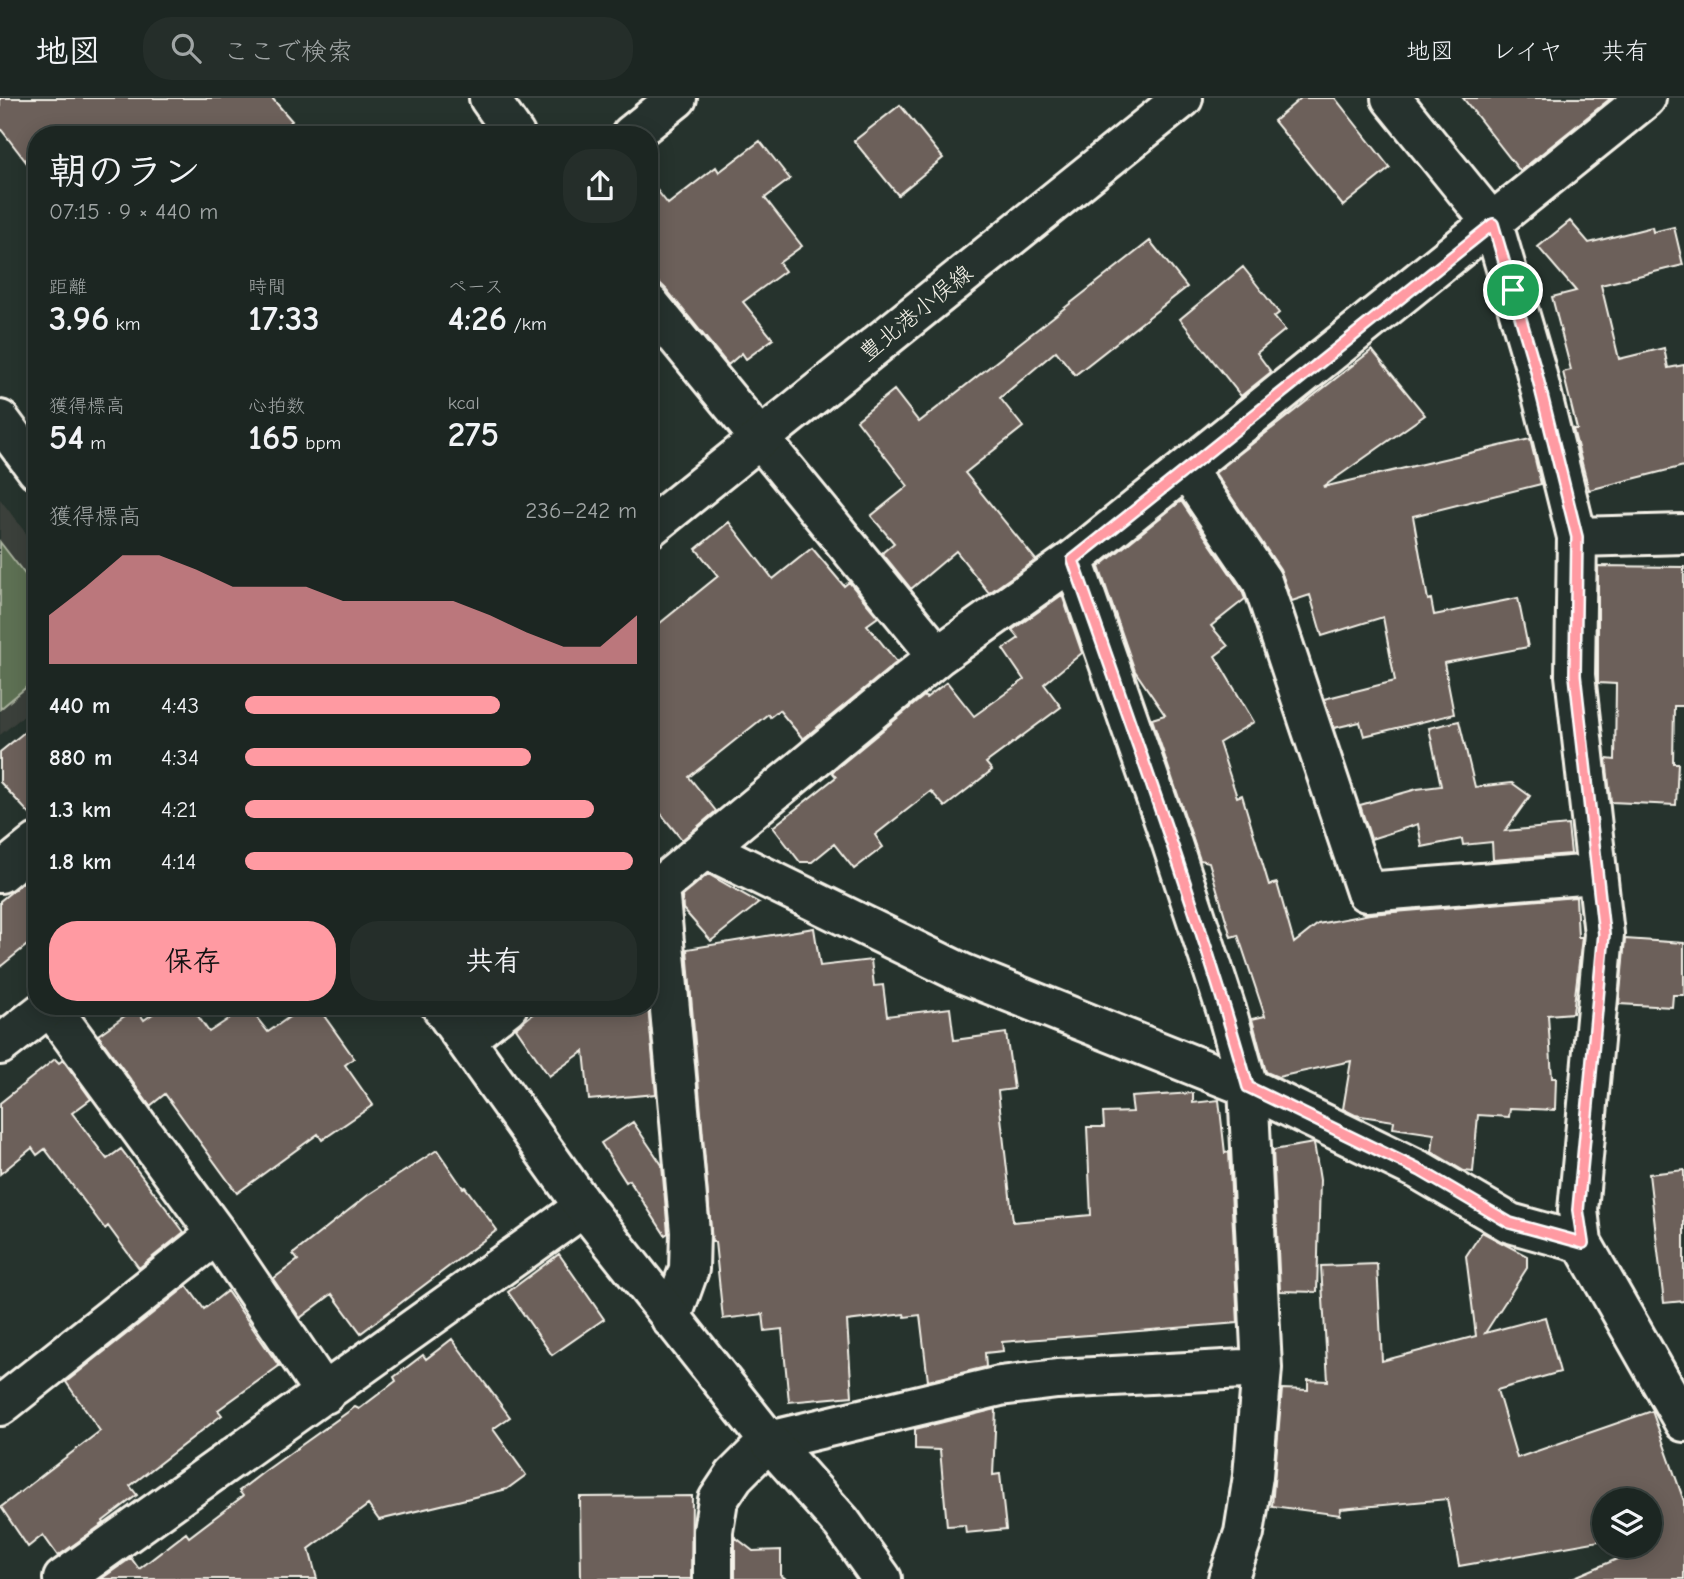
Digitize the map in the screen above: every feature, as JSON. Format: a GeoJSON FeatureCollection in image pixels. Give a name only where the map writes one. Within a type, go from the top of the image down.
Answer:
{"type":"FeatureCollection","features":[{"type":"Feature","properties":{"kind":"street"},"geometry":{"type":"LineString","coordinates":[[489,98],[509,126]]}},
{"type":"Feature","properties":{"kind":"street"},"geometry":{"type":"LineString","coordinates":[[642,126],[677,98]]}},
{"type":"Feature","properties":{"kind":"street","name":"豊北港小俣線"},"geometry":{"type":"LineString","coordinates":[[658,521],[1184,98]]}},
{"type":"Feature","properties":{"kind":"street"},"geometry":{"type":"LineString","coordinates":[[1391,98],[1493,224],[1535,367],[1577,537],[1575,675],[1595,874],[1604,934],[1578,1210],[1583,1243],[1684,1422]]}},
{"type":"Feature","properties":{"kind":"street"},"geometry":{"type":"LineString","coordinates":[[658,888],[938,656],[1073,560],[1646,98]]}},
{"type":"Feature","properties":{"kind":"street"},"geometry":{"type":"LineString","coordinates":[[658,314],[762,437],[938,656]]}},
{"type":"Feature","properties":{"kind":"street"},"geometry":{"type":"LineString","coordinates":[[0,420],[28,458]]}},
{"type":"Feature","properties":{"kind":"street"},"geometry":{"type":"LineString","coordinates":[[1186,469],[1262,581],[1366,892],[1595,874]]}},
{"type":"Feature","properties":{"kind":"street"},"geometry":{"type":"LineString","coordinates":[[1577,537],[1684,534]]}},
{"type":"Feature","properties":{"kind":"street"},"geometry":{"type":"LineString","coordinates":[[1073,560],[1171,841],[1226,1009],[1248,1087],[1262,1368],[1254,1476],[1244,1533],[1228,1579]]}},
{"type":"Feature","properties":{"kind":"street"},"geometry":{"type":"LineString","coordinates":[[707,849],[964,974],[1248,1087],[1421,1171],[1510,1223],[1583,1243]]}},
{"type":"Feature","properties":{"kind":"street"},"geometry":{"type":"LineString","coordinates":[[0,873],[28,850]]}},
{"type":"Feature","properties":{"kind":"street"},"geometry":{"type":"LineString","coordinates":[[658,929],[690,1232],[689,1269],[671,1319]]}},
{"type":"Feature","properties":{"kind":"street"},"geometry":{"type":"LineString","coordinates":[[0,1045],[38,1015]]}},
{"type":"Feature","properties":{"kind":"street"},"geometry":{"type":"LineString","coordinates":[[57,1015],[217,1234],[325,1394]]}},
{"type":"Feature","properties":{"kind":"street"},"geometry":{"type":"LineString","coordinates":[[448,1015],[584,1207],[769,1441],[842,1523],[882,1579]]}},
{"type":"Feature","properties":{"kind":"street"},"geometry":{"type":"LineString","coordinates":[[466,1040],[497,1015]]}},
{"type":"Feature","properties":{"kind":"street"},"geometry":{"type":"LineString","coordinates":[[63,1579],[584,1207]]}},
{"type":"Feature","properties":{"kind":"street"},"geometry":{"type":"LineString","coordinates":[[0,1406],[217,1234]]}},
{"type":"Feature","properties":{"kind":"street"},"geometry":{"type":"LineString","coordinates":[[713,1579],[713,1531],[718,1500],[734,1476],[769,1441],[1000,1386],[1057,1379],[1262,1368]]}},
{"type":"Feature","properties":{"kind":"shaded area"},"geometry":{"type":"Polygon","coordinates":[[[0,499],[28,536],[28,712],[0,735],[0,499]]]}},
{"type":"Feature","properties":{"kind":"green space"},"geometry":{"type":"Polygon","coordinates":[[[0,542],[28,578],[28,686],[0,709],[0,542]]]}},
{"type":"Feature","properties":{"kind":"building"},"geometry":{"type":"Polygon","coordinates":[[[0,98],[272,98],[292,121],[286,126],[28,126],[28,164],[0,128],[0,98]]]}},
{"type":"Feature","properties":{"kind":"building"},"geometry":{"type":"Polygon","coordinates":[[[1301,98],[1335,98],[1390,168],[1343,206],[1274,121],[1301,98]]]}},
{"type":"Feature","properties":{"kind":"building"},"geometry":{"type":"Polygon","coordinates":[[[1463,98],[1611,98],[1520,171],[1463,98]]]}},
{"type":"Feature","properties":{"kind":"building"},"geometry":{"type":"Polygon","coordinates":[[[900,105],[943,158],[898,195],[854,141],[900,105]]]}},
{"type":"Feature","properties":{"kind":"building"},"geometry":{"type":"Polygon","coordinates":[[[760,141],[790,179],[765,198],[802,246],[779,263],[785,271],[743,302],[773,339],[746,359],[742,353],[728,365],[658,281],[658,191],[668,204],[716,167],[719,172],[760,141]]]}},
{"type":"Feature","properties":{"kind":"building"},"geometry":{"type":"Polygon","coordinates":[[[1570,221],[1589,243],[1652,227],[1653,232],[1674,227],[1683,265],[1601,285],[1619,359],[1664,348],[1668,368],[1684,365],[1684,466],[1589,490],[1573,429],[1577,429],[1563,372],[1571,370],[1552,297],[1576,291],[1538,247],[1570,221]]]}},
{"type":"Feature","properties":{"kind":"building"},"geometry":{"type":"Polygon","coordinates":[[[1150,241],[1187,287],[1075,375],[1056,351],[1000,398],[1023,427],[965,473],[1036,560],[989,593],[956,551],[911,589],[882,553],[894,543],[871,516],[908,486],[857,420],[894,390],[919,422],[1150,241]]]}},
{"type":"Feature","properties":{"kind":"building"},"geometry":{"type":"Polygon","coordinates":[[[1243,267],[1279,313],[1274,317],[1285,330],[1257,353],[1271,372],[1241,396],[1180,319],[1243,267]]]}},
{"type":"Feature","properties":{"kind":"building"},"geometry":{"type":"Polygon","coordinates":[[[1372,350],[1425,415],[1323,487],[1530,439],[1541,484],[1413,516],[1428,600],[1431,599],[1434,615],[1518,598],[1528,647],[1444,663],[1454,714],[1364,736],[1360,722],[1334,728],[1324,699],[1395,681],[1383,617],[1322,636],[1310,595],[1292,601],[1280,569],[1215,473],[1372,350]]]}},
{"type":"Feature","properties":{"kind":"building"},"geometry":{"type":"Polygon","coordinates":[[[1181,501],[1245,599],[1211,626],[1228,646],[1215,656],[1254,722],[1219,743],[1237,797],[1242,795],[1269,885],[1277,883],[1294,943],[1318,924],[1370,914],[1576,897],[1578,937],[1582,937],[1573,1013],[1548,1015],[1552,1078],[1556,1078],[1555,1110],[1510,1108],[1509,1117],[1478,1115],[1473,1172],[1464,1171],[1432,1152],[1434,1134],[1393,1128],[1394,1121],[1355,1115],[1343,1109],[1351,1061],[1278,1077],[1266,1072],[1252,1019],[1265,1016],[1238,935],[1231,937],[1209,862],[1200,860],[1152,719],[1165,715],[1135,671],[1099,567],[1181,501]]]}},
{"type":"Feature","properties":{"kind":"building"},"geometry":{"type":"Polygon","coordinates":[[[729,522],[773,579],[812,548],[844,586],[849,582],[878,617],[867,625],[897,662],[803,739],[779,710],[770,717],[768,714],[689,777],[716,811],[682,840],[658,810],[658,625],[718,576],[696,549],[729,522]]]}},
{"type":"Feature","properties":{"kind":"building"},"geometry":{"type":"Polygon","coordinates":[[[1598,566],[1684,567],[1684,706],[1674,706],[1673,763],[1678,763],[1676,805],[1611,802],[1606,759],[1615,760],[1616,684],[1598,683],[1598,566]]]}},
{"type":"Feature","properties":{"kind":"building"},"geometry":{"type":"Polygon","coordinates":[[[1062,595],[1082,653],[1044,684],[1061,707],[986,763],[992,770],[945,807],[931,791],[875,835],[883,847],[854,869],[834,844],[812,862],[800,862],[773,827],[836,777],[832,772],[924,696],[926,698],[947,682],[974,716],[1024,680],[1003,649],[1019,638],[1012,630],[1062,595]]]}},
{"type":"Feature","properties":{"kind":"building"},"geometry":{"type":"Polygon","coordinates":[[[1459,721],[1475,787],[1512,783],[1530,796],[1505,831],[1568,825],[1571,854],[1493,860],[1492,842],[1463,845],[1462,839],[1422,847],[1418,824],[1371,839],[1360,805],[1417,789],[1441,786],[1429,728],[1459,721]]]}},
{"type":"Feature","properties":{"kind":"building"},"geometry":{"type":"Polygon","coordinates":[[[28,729],[28,812],[0,782],[0,752],[28,729]]]}},
{"type":"Feature","properties":{"kind":"building"},"geometry":{"type":"Polygon","coordinates":[[[708,874],[759,903],[711,941],[683,909],[682,896],[708,874]]]}},
{"type":"Feature","properties":{"kind":"building"},"geometry":{"type":"Polygon","coordinates":[[[28,878],[28,944],[0,967],[0,901],[28,878]]]}},
{"type":"Feature","properties":{"kind":"building"},"geometry":{"type":"Polygon","coordinates":[[[814,928],[820,966],[871,960],[874,986],[883,985],[887,1016],[950,1008],[954,1040],[1006,1033],[1014,1089],[998,1091],[1013,1222],[1091,1215],[1087,1127],[1104,1127],[1103,1113],[1133,1112],[1131,1097],[1193,1093],[1193,1103],[1219,1100],[1225,1153],[1229,1152],[1238,1323],[1002,1342],[1003,1351],[985,1353],[986,1367],[928,1381],[920,1315],[905,1317],[904,1314],[847,1321],[852,1396],[789,1402],[782,1329],[765,1331],[763,1314],[723,1319],[715,1242],[712,1242],[687,949],[814,928]]]}},
{"type":"Feature","properties":{"kind":"building"},"geometry":{"type":"Polygon","coordinates":[[[1625,939],[1684,943],[1684,995],[1673,995],[1672,1007],[1619,1004],[1625,939]]]}},
{"type":"Feature","properties":{"kind":"building"},"geometry":{"type":"Polygon","coordinates":[[[126,1015],[141,1015],[144,1020],[151,1015],[197,1015],[209,1032],[235,1015],[255,1015],[268,1032],[292,1015],[323,1015],[354,1058],[345,1065],[373,1105],[322,1140],[318,1134],[237,1193],[165,1094],[150,1106],[98,1035],[126,1015]]]}},
{"type":"Feature","properties":{"kind":"building"},"geometry":{"type":"Polygon","coordinates":[[[531,1015],[649,1015],[656,1094],[589,1100],[584,1051],[549,1076],[516,1028],[531,1015]]]}},
{"type":"Feature","properties":{"kind":"building"},"geometry":{"type":"Polygon","coordinates":[[[55,1059],[59,1063],[63,1060],[91,1099],[72,1113],[107,1159],[121,1149],[184,1232],[139,1268],[108,1226],[105,1229],[45,1149],[37,1155],[32,1148],[0,1174],[0,1103],[55,1059]]]}},
{"type":"Feature","properties":{"kind":"building"},"geometry":{"type":"Polygon","coordinates":[[[633,1122],[662,1165],[668,1233],[665,1235],[601,1143],[633,1122]]]}},
{"type":"Feature","properties":{"kind":"building"},"geometry":{"type":"Polygon","coordinates":[[[1314,1143],[1320,1180],[1317,1292],[1280,1291],[1273,1150],[1314,1143]]]}},
{"type":"Feature","properties":{"kind":"building"},"geometry":{"type":"Polygon","coordinates":[[[437,1150],[497,1230],[361,1333],[332,1294],[300,1318],[273,1279],[298,1260],[293,1254],[368,1195],[437,1150]]]}},
{"type":"Feature","properties":{"kind":"building"},"geometry":{"type":"Polygon","coordinates":[[[1684,1170],[1684,1301],[1664,1303],[1649,1174],[1684,1170]]]}},
{"type":"Feature","properties":{"kind":"building"},"geometry":{"type":"Polygon","coordinates":[[[1482,1232],[1527,1256],[1527,1268],[1485,1333],[1545,1317],[1560,1372],[1497,1390],[1517,1458],[1652,1411],[1684,1501],[1684,1579],[1570,1579],[1619,1558],[1662,1558],[1662,1488],[1592,1488],[1592,1542],[1459,1566],[1447,1499],[1341,1509],[1340,1515],[1272,1506],[1282,1389],[1308,1390],[1308,1380],[1328,1381],[1321,1266],[1377,1264],[1382,1361],[1476,1336],[1466,1256],[1482,1232]]]}},
{"type":"Feature","properties":{"kind":"building"},"geometry":{"type":"Polygon","coordinates":[[[559,1254],[604,1319],[552,1355],[508,1292],[559,1254]]]}},
{"type":"Feature","properties":{"kind":"building"},"geometry":{"type":"Polygon","coordinates":[[[187,1286],[204,1309],[227,1291],[279,1366],[218,1410],[222,1415],[130,1486],[137,1495],[103,1521],[104,1523],[58,1556],[43,1535],[28,1547],[1,1507],[100,1431],[66,1382],[187,1286]]]}},
{"type":"Feature","properties":{"kind":"building"},"geometry":{"type":"Polygon","coordinates":[[[452,1339],[510,1417],[493,1429],[526,1475],[507,1489],[379,1520],[368,1505],[309,1549],[317,1579],[101,1579],[131,1558],[139,1569],[186,1533],[189,1537],[243,1496],[239,1491],[265,1471],[355,1407],[359,1409],[396,1381],[394,1377],[423,1355],[426,1359],[452,1339]]]}},
{"type":"Feature","properties":{"kind":"building"},"geometry":{"type":"Polygon","coordinates":[[[996,1409],[993,1475],[1000,1474],[1006,1529],[966,1533],[965,1525],[947,1526],[940,1450],[915,1449],[915,1429],[996,1409]]]}},
{"type":"Feature","properties":{"kind":"building"},"geometry":{"type":"Polygon","coordinates":[[[692,1496],[691,1579],[581,1579],[580,1497],[692,1496]]]}},
{"type":"Feature","properties":{"kind":"building"},"geometry":{"type":"Polygon","coordinates":[[[735,1537],[753,1551],[781,1550],[781,1575],[786,1579],[735,1579],[735,1537]]]}},
{"type":"Feature","properties":{"kind":"route"},"geometry":{"type":"LineString","coordinates":[[1493,224],[1513,290],[1577,537],[1575,675],[1595,874],[1604,934],[1578,1210],[1583,1243],[1542,1234],[1510,1223],[1421,1171],[1248,1087],[1226,1009],[1171,841],[1073,560],[1493,224]]}}]}
